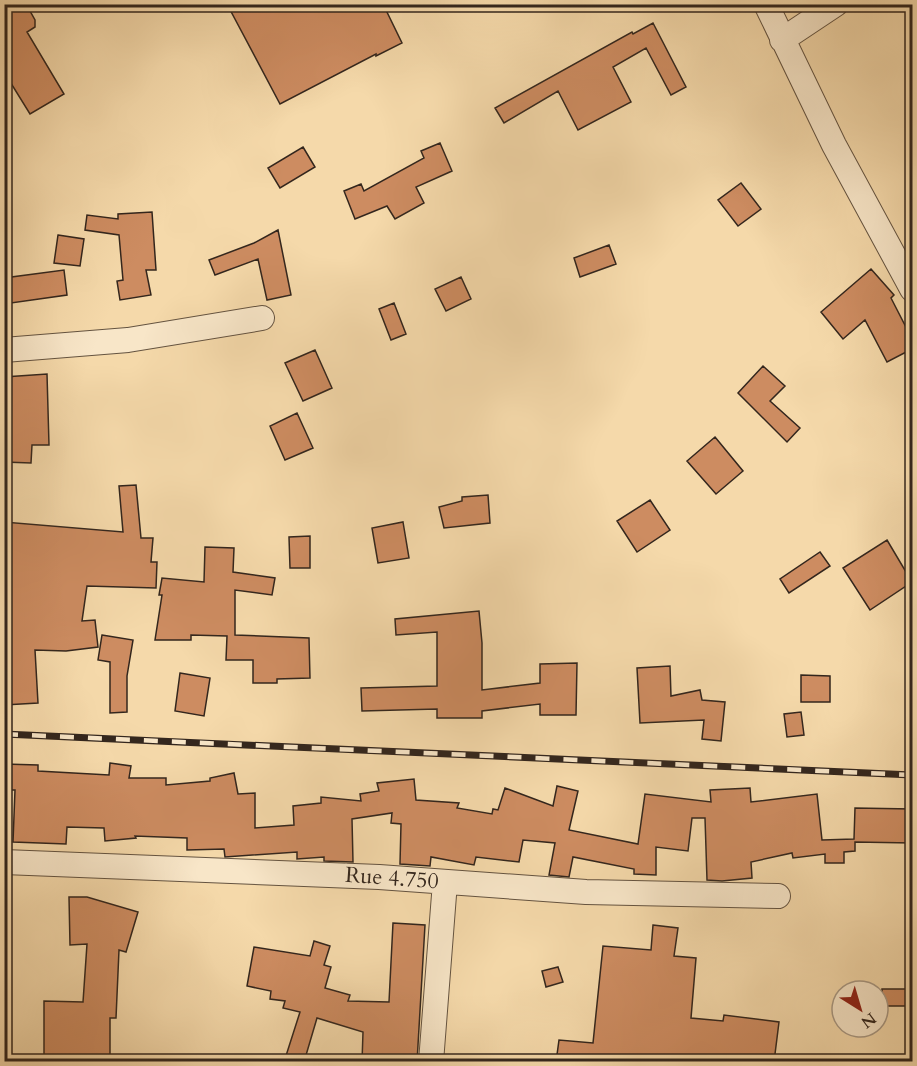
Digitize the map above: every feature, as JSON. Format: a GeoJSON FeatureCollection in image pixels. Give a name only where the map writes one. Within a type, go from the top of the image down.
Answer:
{"type":"FeatureCollection","features":[{"type":"Feature","properties":{"kind":"street"},"geometry":{"type":"LineString","coordinates":[[766,4],[834,145],[912,289]]}},
{"type":"Feature","properties":{"kind":"street"},"geometry":{"type":"LineString","coordinates":[[782,40],[836,4]]}},
{"type":"Feature","properties":{"kind":"street"},"geometry":{"type":"LineString","coordinates":[[4,350],[128,340],[262,318]]}},
{"type":"Feature","properties":{"kind":"street","name":"Rue 4.750"},"geometry":{"type":"LineString","coordinates":[[4,862],[445,882],[586,892],[778,896]]}},
{"type":"Feature","properties":{"kind":"street"},"geometry":{"type":"LineString","coordinates":[[431,1062],[445,882]]}},
{"type":"Feature","properties":{"kind":"building"},"geometry":{"type":"Polygon","coordinates":[[[11,4],[26,4],[35,20],[35,27],[27,32],[64,94],[30,114],[4,72],[4,8],[11,4]]]}},
{"type":"Feature","properties":{"kind":"building"},"geometry":{"type":"Polygon","coordinates":[[[227,4],[383,4],[402,43],[280,104],[227,4]]]}},
{"type":"Feature","properties":{"kind":"building"},"geometry":{"type":"Polygon","coordinates":[[[653,23],[686,87],[671,95],[646,48],[613,67],[631,102],[578,130],[558,91],[504,123],[495,108],[632,32],[633,34],[653,23]]]}},
{"type":"Feature","properties":{"kind":"building"},"geometry":{"type":"Polygon","coordinates":[[[440,143],[452,171],[416,187],[424,203],[395,219],[387,206],[355,219],[344,191],[361,184],[364,191],[424,158],[421,151],[440,143]]]}},
{"type":"Feature","properties":{"kind":"building"},"geometry":{"type":"Polygon","coordinates":[[[303,147],[315,167],[280,188],[268,168],[303,147]]]}},
{"type":"Feature","properties":{"kind":"building"},"geometry":{"type":"Polygon","coordinates":[[[741,183],[761,209],[738,226],[718,200],[741,183]]]}},
{"type":"Feature","properties":{"kind":"building"},"geometry":{"type":"Polygon","coordinates":[[[152,212],[156,270],[146,270],[151,295],[120,300],[117,281],[123,280],[119,235],[85,230],[87,215],[118,219],[118,214],[152,212]]]}},
{"type":"Feature","properties":{"kind":"building"},"geometry":{"type":"Polygon","coordinates":[[[278,230],[291,295],[267,300],[258,259],[215,275],[209,260],[254,243],[278,230]]]}},
{"type":"Feature","properties":{"kind":"building"},"geometry":{"type":"Polygon","coordinates":[[[58,235],[84,239],[80,266],[54,263],[58,235]]]}},
{"type":"Feature","properties":{"kind":"building"},"geometry":{"type":"Polygon","coordinates":[[[609,245],[616,264],[580,277],[574,258],[609,245]]]}},
{"type":"Feature","properties":{"kind":"building"},"geometry":{"type":"Polygon","coordinates":[[[871,269],[894,295],[891,298],[912,339],[912,349],[887,362],[865,320],[843,339],[821,312],[871,269]]]}},
{"type":"Feature","properties":{"kind":"building"},"geometry":{"type":"Polygon","coordinates":[[[64,270],[67,295],[4,304],[4,278],[64,270]]]}},
{"type":"Feature","properties":{"kind":"building"},"geometry":{"type":"Polygon","coordinates":[[[461,277],[471,299],[446,311],[435,289],[461,277]]]}},
{"type":"Feature","properties":{"kind":"building"},"geometry":{"type":"Polygon","coordinates":[[[394,303],[406,334],[391,340],[379,309],[394,303]]]}},
{"type":"Feature","properties":{"kind":"building"},"geometry":{"type":"Polygon","coordinates":[[[315,350],[332,388],[303,401],[285,363],[315,350]]]}},
{"type":"Feature","properties":{"kind":"building"},"geometry":{"type":"Polygon","coordinates":[[[763,366],[785,386],[770,401],[800,428],[787,442],[738,393],[763,366]]]}},
{"type":"Feature","properties":{"kind":"building"},"geometry":{"type":"Polygon","coordinates":[[[47,374],[49,445],[32,445],[31,463],[4,462],[4,377],[47,374]]]}},
{"type":"Feature","properties":{"kind":"building"},"geometry":{"type":"Polygon","coordinates":[[[297,413],[313,448],[285,460],[270,426],[297,413]]]}},
{"type":"Feature","properties":{"kind":"building"},"geometry":{"type":"Polygon","coordinates":[[[715,437],[743,471],[716,494],[687,461],[715,437]]]}},
{"type":"Feature","properties":{"kind":"building"},"geometry":{"type":"Polygon","coordinates":[[[136,485],[141,538],[153,538],[151,562],[157,562],[156,588],[87,586],[82,621],[95,620],[98,647],[66,651],[35,650],[38,703],[4,705],[4,522],[123,532],[119,486],[136,485]]]}},
{"type":"Feature","properties":{"kind":"building"},"geometry":{"type":"Polygon","coordinates":[[[488,495],[490,523],[444,528],[439,507],[462,501],[462,497],[488,495]]]}},
{"type":"Feature","properties":{"kind":"building"},"geometry":{"type":"Polygon","coordinates":[[[650,500],[670,530],[637,552],[617,521],[650,500]]]}},
{"type":"Feature","properties":{"kind":"building"},"geometry":{"type":"Polygon","coordinates":[[[403,522],[409,558],[378,563],[372,528],[403,522]]]}},
{"type":"Feature","properties":{"kind":"building"},"geometry":{"type":"Polygon","coordinates":[[[310,536],[310,568],[290,568],[289,537],[310,536]]]}},
{"type":"Feature","properties":{"kind":"building"},"geometry":{"type":"Polygon","coordinates":[[[887,540],[912,582],[870,610],[843,568],[887,540]]]}},
{"type":"Feature","properties":{"kind":"building"},"geometry":{"type":"Polygon","coordinates":[[[205,547],[234,548],[233,572],[275,578],[272,595],[235,590],[235,635],[309,638],[310,678],[277,679],[277,683],[253,683],[253,660],[226,660],[227,636],[191,635],[191,640],[155,640],[162,595],[159,595],[162,578],[204,582],[205,547]]]}},
{"type":"Feature","properties":{"kind":"building"},"geometry":{"type":"Polygon","coordinates":[[[820,552],[830,566],[789,593],[780,579],[820,552]]]}},
{"type":"Feature","properties":{"kind":"building"},"geometry":{"type":"Polygon","coordinates":[[[479,611],[482,690],[540,683],[540,664],[577,663],[576,715],[540,715],[540,704],[482,711],[482,718],[437,718],[437,709],[362,711],[361,688],[437,686],[437,632],[396,635],[395,619],[479,611]]]}},
{"type":"Feature","properties":{"kind":"building"},"geometry":{"type":"Polygon","coordinates":[[[102,635],[133,640],[127,676],[127,712],[110,713],[110,662],[98,660],[102,635]]]}},
{"type":"Feature","properties":{"kind":"building"},"geometry":{"type":"Polygon","coordinates":[[[670,666],[671,696],[700,690],[702,700],[725,702],[721,741],[702,739],[704,720],[640,723],[637,668],[670,666]]]}},
{"type":"Feature","properties":{"kind":"building"},"geometry":{"type":"Polygon","coordinates":[[[180,673],[210,678],[204,716],[175,711],[180,673]]]}},
{"type":"Feature","properties":{"kind":"building"},"geometry":{"type":"Polygon","coordinates":[[[801,675],[830,676],[830,702],[801,702],[801,675]]]}},
{"type":"Feature","properties":{"kind":"building"},"geometry":{"type":"Polygon","coordinates":[[[801,712],[804,735],[787,737],[784,714],[801,712]]]}},
{"type":"Feature","properties":{"kind":"building"},"geometry":{"type":"Polygon","coordinates":[[[110,763],[131,766],[129,778],[166,778],[166,785],[210,781],[210,778],[234,773],[238,794],[255,793],[255,828],[294,825],[293,806],[321,803],[321,797],[361,801],[360,794],[379,791],[377,783],[414,779],[416,800],[459,803],[457,808],[492,814],[493,809],[498,810],[505,788],[553,806],[557,786],[578,791],[569,830],[638,844],[645,794],[711,802],[710,790],[750,788],[751,802],[817,794],[822,840],[854,839],[855,808],[912,809],[912,843],[855,842],[855,851],[844,852],[844,863],[825,863],[825,854],[793,858],[792,853],[751,862],[752,878],[722,881],[707,880],[705,818],[692,818],[688,851],[656,847],[656,875],[634,874],[634,869],[573,857],[569,877],[549,875],[555,843],[523,840],[519,862],[476,857],[474,865],[431,857],[430,866],[400,864],[401,824],[391,823],[392,813],[352,819],[353,862],[324,861],[324,857],[297,859],[297,852],[225,857],[224,849],[187,850],[187,838],[135,836],[136,838],[105,841],[104,828],[67,827],[66,844],[13,842],[15,790],[4,790],[4,764],[38,765],[38,771],[109,775],[110,763]]]}},
{"type":"Feature","properties":{"kind":"building"},"geometry":{"type":"Polygon","coordinates":[[[69,897],[87,897],[138,912],[126,952],[119,950],[116,1018],[110,1018],[110,1062],[44,1062],[44,1001],[83,1002],[87,944],[70,945],[69,897]]]}},
{"type":"Feature","properties":{"kind":"building"},"geometry":{"type":"Polygon","coordinates":[[[393,923],[425,925],[417,1062],[362,1062],[363,1032],[317,1018],[304,1062],[284,1062],[300,1012],[283,1008],[285,1001],[270,999],[271,991],[247,986],[254,947],[310,956],[314,941],[330,946],[324,965],[331,967],[325,988],[350,995],[348,1001],[389,1002],[393,923]]]}},
{"type":"Feature","properties":{"kind":"building"},"geometry":{"type":"Polygon","coordinates":[[[653,925],[678,928],[674,956],[696,958],[691,1018],[723,1021],[724,1015],[779,1022],[774,1062],[556,1062],[559,1040],[593,1043],[603,946],[651,950],[653,925]]]}},
{"type":"Feature","properties":{"kind":"building"},"geometry":{"type":"Polygon","coordinates":[[[558,967],[563,982],[546,987],[542,971],[558,967]]]}},
{"type":"Feature","properties":{"kind":"building"},"geometry":{"type":"Polygon","coordinates":[[[890,989],[908,989],[908,1006],[890,1006],[890,989]]]}},
{"type":"Feature","properties":{"kind":"railway"},"geometry":{"type":"LineString","coordinates":[[4,734],[912,775]]}}]}
